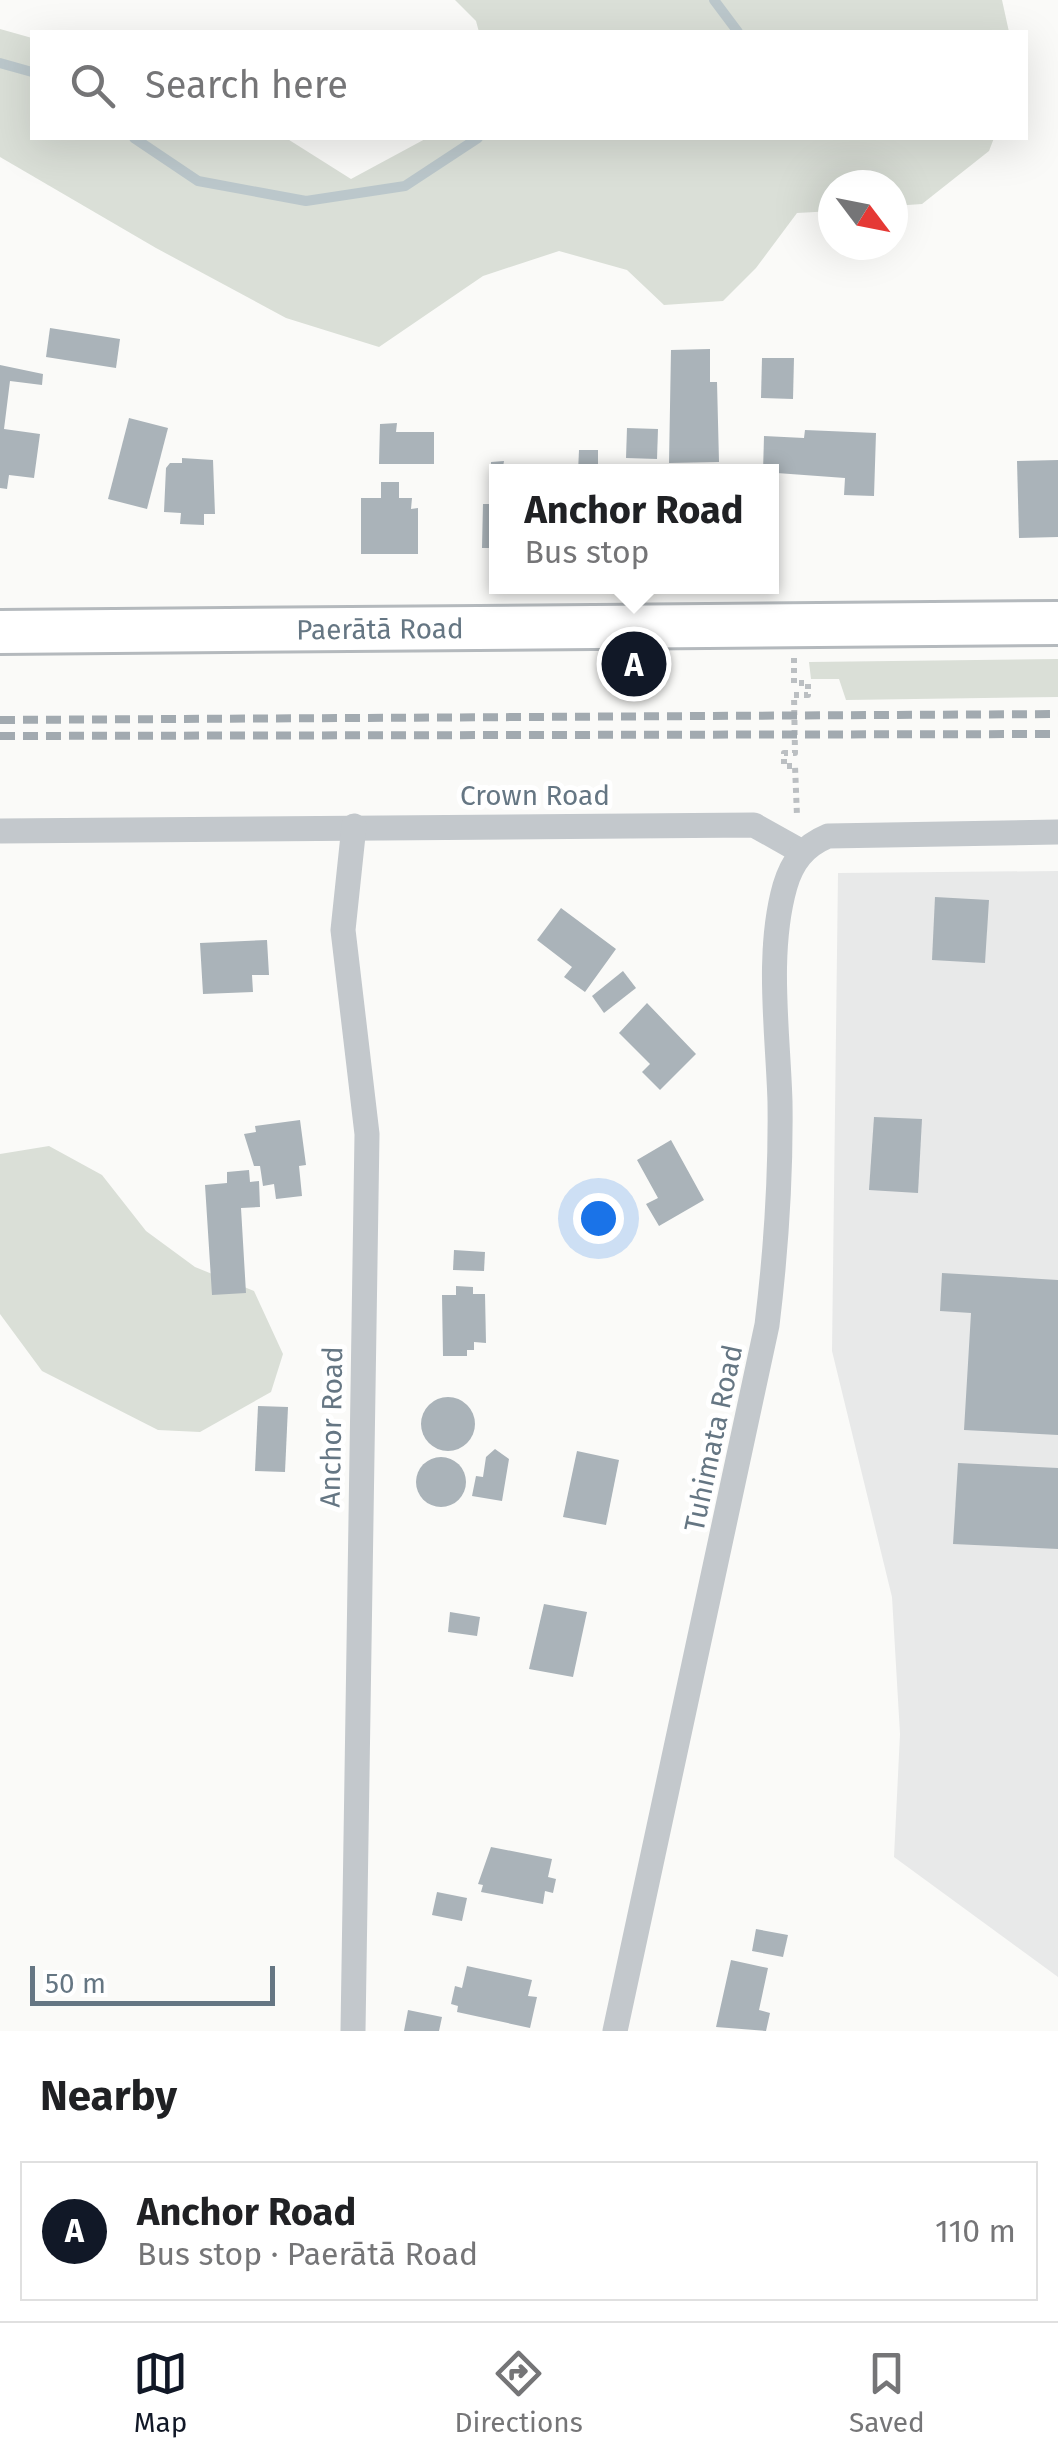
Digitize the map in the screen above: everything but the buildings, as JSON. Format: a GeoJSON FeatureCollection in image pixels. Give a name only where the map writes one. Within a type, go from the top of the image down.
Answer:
{"type":"FeatureCollection","features":[{"type":"Feature","properties":{"kind":"highway","name":"Paerātā Road"},"geometry":{"type":"LineString","coordinates":[[0,632],[1058,622]]}},
{"type":"Feature","properties":{"kind":"street","name":"Crown Road"},"geometry":{"type":"LineString","coordinates":[[0,831],[754,825],[802,852]]}},
{"type":"Feature","properties":{"kind":"street","name":"Anchor Road"},"geometry":{"type":"LineString","coordinates":[[352,2031],[366,1134],[342,930],[354,826]]}},
{"type":"Feature","properties":{"kind":"street"},"geometry":{"type":"LineString","coordinates":[[802,852],[828,836],[842,834],[1058,832]]}},
{"type":"Feature","properties":{"kind":"street","name":"Tuhimata Road"},"geometry":{"type":"LineString","coordinates":[[616,2031],[767,1326],[781,1151],[779,916],[792,867],[802,852]]}},
{"type":"Feature","properties":{"kind":"path"},"geometry":{"type":"LineString","coordinates":[[794,653],[794,683],[808,683],[808,695],[794,696],[795,753],[784,753],[784,766],[795,766],[802,852]]}},
{"type":"Feature","properties":{"kind":"shaded area"},"geometry":{"type":"Polygon","coordinates":[[[455,0],[1002,0],[1009,30],[478,30],[476,21],[455,0]]]}},
{"type":"Feature","properties":{"kind":"shaded area"},"geometry":{"type":"Polygon","coordinates":[[[0,29],[30,37],[30,140],[289,140],[351,179],[423,140],[993,140],[989,151],[922,204],[908,205],[908,170],[818,170],[818,212],[797,213],[756,268],[723,301],[664,305],[627,270],[559,251],[483,276],[379,347],[286,318],[0,157],[0,29]]]}},
{"type":"Feature","properties":{"kind":"shaded area"},"geometry":{"type":"Polygon","coordinates":[[[1058,659],[1058,697],[846,700],[839,679],[811,679],[809,662],[1058,659]]]}},
{"type":"Feature","properties":{"kind":"shaded area"},"geometry":{"type":"Polygon","coordinates":[[[1058,871],[1058,1977],[894,1857],[900,1734],[892,1597],[832,1351],[838,873],[1058,871]]]}},
{"type":"Feature","properties":{"kind":"shaded area"},"geometry":{"type":"Polygon","coordinates":[[[49,1146],[102,1175],[146,1231],[195,1267],[254,1291],[283,1354],[271,1392],[200,1432],[158,1430],[42,1371],[0,1314],[0,1154],[49,1146]]]}},
{"type":"Feature","properties":{"kind":"waterway"},"geometry":{"type":"LineString","coordinates":[[714,0],[736,30]]}},
{"type":"Feature","properties":{"kind":"waterway"},"geometry":{"type":"LineString","coordinates":[[0,63],[30,71]]}},
{"type":"Feature","properties":{"kind":"waterway"},"geometry":{"type":"LineString","coordinates":[[137,140],[198,181],[306,201],[405,186],[475,140]]}},
{"type":"Feature","properties":{"kind":"railway"},"geometry":{"type":"LineString","coordinates":[[0,720],[1058,714]]}},
{"type":"Feature","properties":{"kind":"railway"},"geometry":{"type":"LineString","coordinates":[[0,736],[1058,734]]}},
{"type":"Feature","properties":{"kind":"place","name":"Anchor Road"},"geometry":{"type":"Point","coordinates":[634,664]}}]}
